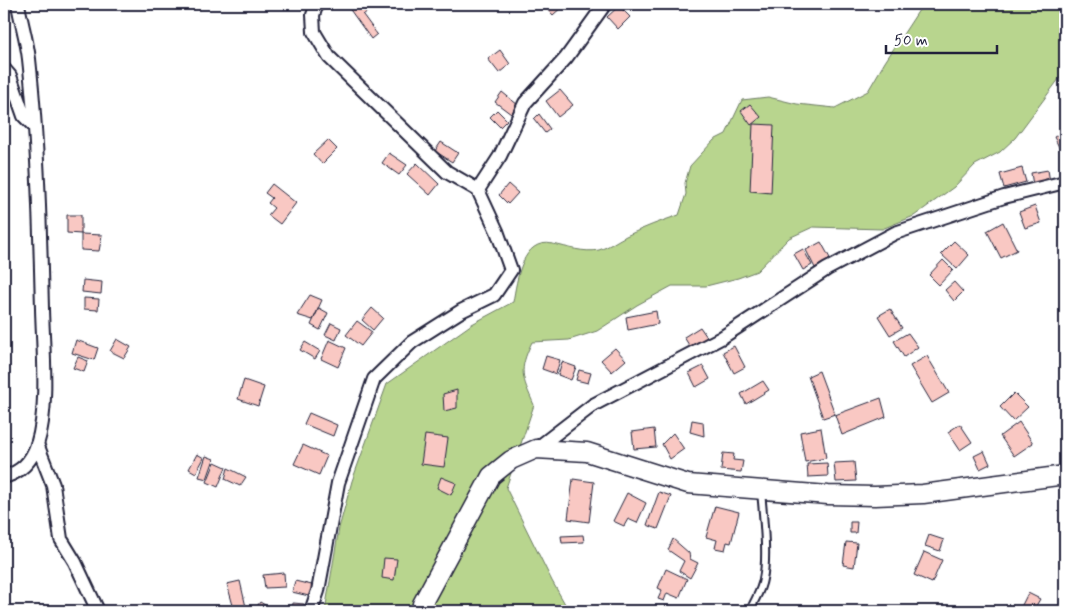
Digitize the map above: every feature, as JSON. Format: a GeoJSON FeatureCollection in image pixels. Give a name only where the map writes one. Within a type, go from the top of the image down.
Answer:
{"type":"FeatureCollection","features":[{"type":"Feature","properties":{"kind":"main road"},"geometry":{"type":"LineString","coordinates":[[421,611],[422,604],[490,476],[511,460],[536,449],[587,452],[688,484],[874,496],[923,494],[1065,475]]}},
{"type":"Feature","properties":{"kind":"street"},"geometry":{"type":"LineString","coordinates":[[4,478],[14,475],[30,462],[37,444],[42,422],[44,377],[38,182],[29,58],[18,4]]}},
{"type":"Feature","properties":{"kind":"street"},"geometry":{"type":"LineString","coordinates":[[311,611],[318,591],[338,483],[374,379],[412,342],[461,311],[494,295],[511,270],[497,232],[478,190],[447,172],[329,57],[314,32],[313,15],[317,4]]}},
{"type":"Feature","properties":{"kind":"street"},"geometry":{"type":"LineString","coordinates":[[478,190],[500,156],[525,103],[566,58],[605,4]]}},
{"type":"Feature","properties":{"kind":"street"},"geometry":{"type":"LineString","coordinates":[[4,69],[10,76],[24,116],[34,126]]}},
{"type":"Feature","properties":{"kind":"street"},"geometry":{"type":"LineString","coordinates":[[536,449],[593,405],[721,338],[827,269],[895,233],[1004,197],[1065,182]]}},
{"type":"Feature","properties":{"kind":"street"},"geometry":{"type":"LineString","coordinates":[[37,444],[53,485],[61,539],[75,562],[98,611]]}},
{"type":"Feature","properties":{"kind":"lane"},"geometry":{"type":"LineString","coordinates":[[750,611],[753,603],[759,596],[764,578],[762,490]]}},
{"type":"Feature","properties":{"kind":"green space"},"geometry":{"type":"Polygon","coordinates":[[[944,4],[1065,4],[1065,71],[1015,138],[1000,152],[975,165],[954,187],[914,216],[882,229],[813,227],[789,238],[757,271],[706,286],[672,286],[637,305],[597,331],[569,340],[532,342],[523,367],[523,374],[534,405],[506,488],[569,611],[325,611],[339,528],[352,481],[387,384],[472,324],[513,302],[519,272],[528,253],[534,247],[543,244],[553,244],[581,250],[599,250],[639,230],[679,215],[686,194],[685,183],[690,166],[714,140],[726,134],[742,100],[768,97],[797,104],[835,108],[868,91],[919,10],[944,4]]]}},
{"type":"Feature","properties":{"kind":"building"},"geometry":{"type":"Polygon","coordinates":[[[346,4],[363,4],[368,11],[363,15],[377,34],[371,39],[346,4]]]}},
{"type":"Feature","properties":{"kind":"building"},"geometry":{"type":"Polygon","coordinates":[[[543,4],[562,4],[563,6],[553,15],[543,4]]]}},
{"type":"Feature","properties":{"kind":"building"},"geometry":{"type":"Polygon","coordinates":[[[619,6],[630,17],[618,29],[607,17],[619,6]]]}},
{"type":"Feature","properties":{"kind":"building"},"geometry":{"type":"Polygon","coordinates":[[[500,50],[510,64],[499,73],[488,59],[500,50]]]}},
{"type":"Feature","properties":{"kind":"building"},"geometry":{"type":"Polygon","coordinates":[[[560,90],[573,105],[558,117],[546,101],[560,90]]]}},
{"type":"Feature","properties":{"kind":"building"},"geometry":{"type":"Polygon","coordinates":[[[502,92],[518,105],[511,114],[495,102],[502,92]]]}},
{"type":"Feature","properties":{"kind":"building"},"geometry":{"type":"Polygon","coordinates":[[[750,104],[761,117],[751,125],[741,111],[750,104]]]}},
{"type":"Feature","properties":{"kind":"building"},"geometry":{"type":"Polygon","coordinates":[[[497,110],[507,120],[500,127],[490,117],[497,110]]]}},
{"type":"Feature","properties":{"kind":"building"},"geometry":{"type":"Polygon","coordinates":[[[539,114],[550,129],[545,133],[534,119],[539,114]]]}},
{"type":"Feature","properties":{"kind":"building"},"geometry":{"type":"Polygon","coordinates":[[[753,124],[774,125],[771,193],[750,191],[753,124]]]}},
{"type":"Feature","properties":{"kind":"building"},"geometry":{"type":"Polygon","coordinates":[[[1062,133],[1065,139],[1065,149],[1061,151],[1054,137],[1062,133]]]}},
{"type":"Feature","properties":{"kind":"building"},"geometry":{"type":"Polygon","coordinates":[[[328,140],[337,149],[322,164],[313,154],[328,140]]]}},
{"type":"Feature","properties":{"kind":"building"},"geometry":{"type":"Polygon","coordinates":[[[441,142],[458,153],[452,162],[435,151],[441,142]]]}},
{"type":"Feature","properties":{"kind":"building"},"geometry":{"type":"Polygon","coordinates":[[[389,153],[407,165],[399,175],[382,163],[389,153]]]}},
{"type":"Feature","properties":{"kind":"building"},"geometry":{"type":"Polygon","coordinates":[[[417,163],[439,184],[430,195],[407,174],[417,163]]]}},
{"type":"Feature","properties":{"kind":"building"},"geometry":{"type":"Polygon","coordinates":[[[1022,168],[1026,182],[1004,188],[1000,174],[1022,168]]]}},
{"type":"Feature","properties":{"kind":"building"},"geometry":{"type":"Polygon","coordinates":[[[1048,170],[1050,182],[1033,185],[1031,173],[1048,170]]]}},
{"type":"Feature","properties":{"kind":"building"},"geometry":{"type":"Polygon","coordinates":[[[272,184],[296,203],[280,224],[268,215],[274,208],[268,203],[272,198],[265,193],[272,184]]]}},
{"type":"Feature","properties":{"kind":"building"},"geometry":{"type":"Polygon","coordinates":[[[508,184],[518,193],[508,204],[499,195],[508,184]]]}},
{"type":"Feature","properties":{"kind":"building"},"geometry":{"type":"Polygon","coordinates":[[[1035,206],[1041,223],[1025,228],[1019,212],[1035,206]]]}},
{"type":"Feature","properties":{"kind":"building"},"geometry":{"type":"Polygon","coordinates":[[[67,215],[81,215],[81,234],[67,233],[67,215]]]}},
{"type":"Feature","properties":{"kind":"building"},"geometry":{"type":"Polygon","coordinates":[[[1003,222],[1017,250],[1001,258],[987,231],[1003,222]]]}},
{"type":"Feature","properties":{"kind":"building"},"geometry":{"type":"Polygon","coordinates":[[[81,234],[102,235],[99,251],[81,250],[81,234]]]}},
{"type":"Feature","properties":{"kind":"building"},"geometry":{"type":"Polygon","coordinates":[[[954,241],[969,255],[957,269],[941,254],[954,241]]]}},
{"type":"Feature","properties":{"kind":"building"},"geometry":{"type":"Polygon","coordinates":[[[821,242],[831,260],[815,268],[806,250],[821,242]]]}},
{"type":"Feature","properties":{"kind":"building"},"geometry":{"type":"Polygon","coordinates":[[[803,249],[812,265],[803,270],[794,254],[803,249]]]}},
{"type":"Feature","properties":{"kind":"building"},"geometry":{"type":"Polygon","coordinates":[[[943,260],[953,270],[939,285],[929,275],[943,260]]]}},
{"type":"Feature","properties":{"kind":"building"},"geometry":{"type":"Polygon","coordinates":[[[83,280],[102,282],[101,294],[82,292],[83,280]]]}},
{"type":"Feature","properties":{"kind":"building"},"geometry":{"type":"Polygon","coordinates":[[[954,282],[963,292],[954,301],[945,290],[954,282]]]}},
{"type":"Feature","properties":{"kind":"building"},"geometry":{"type":"Polygon","coordinates":[[[310,295],[322,300],[313,320],[297,315],[310,295]]]}},
{"type":"Feature","properties":{"kind":"building"},"geometry":{"type":"Polygon","coordinates":[[[84,298],[99,299],[98,310],[84,309],[84,298]]]}},
{"type":"Feature","properties":{"kind":"building"},"geometry":{"type":"Polygon","coordinates":[[[319,308],[328,313],[320,330],[311,325],[319,308]]]}},
{"type":"Feature","properties":{"kind":"building"},"geometry":{"type":"Polygon","coordinates":[[[372,308],[383,318],[373,330],[362,320],[372,308]]]}},
{"type":"Feature","properties":{"kind":"building"},"geometry":{"type":"Polygon","coordinates":[[[890,309],[902,328],[890,335],[878,316],[890,309]]]}},
{"type":"Feature","properties":{"kind":"building"},"geometry":{"type":"Polygon","coordinates":[[[656,311],[658,324],[628,330],[626,317],[656,311]]]}},
{"type":"Feature","properties":{"kind":"building"},"geometry":{"type":"Polygon","coordinates":[[[357,321],[372,332],[361,346],[346,335],[357,321]]]}},
{"type":"Feature","properties":{"kind":"building"},"geometry":{"type":"Polygon","coordinates":[[[331,323],[341,328],[336,340],[325,335],[331,323]]]}},
{"type":"Feature","properties":{"kind":"building"},"geometry":{"type":"Polygon","coordinates":[[[700,327],[709,340],[692,350],[684,337],[700,327]]]}},
{"type":"Feature","properties":{"kind":"building"},"geometry":{"type":"Polygon","coordinates":[[[908,333],[918,347],[904,357],[894,341],[908,333]]]}},
{"type":"Feature","properties":{"kind":"building"},"geometry":{"type":"Polygon","coordinates":[[[117,339],[131,347],[124,358],[110,351],[117,339]]]}},
{"type":"Feature","properties":{"kind":"building"},"geometry":{"type":"Polygon","coordinates":[[[76,340],[98,348],[94,360],[72,353],[76,340]]]}},
{"type":"Feature","properties":{"kind":"building"},"geometry":{"type":"Polygon","coordinates":[[[329,340],[346,348],[338,367],[321,359],[329,340]]]}},
{"type":"Feature","properties":{"kind":"building"},"geometry":{"type":"Polygon","coordinates":[[[305,342],[320,351],[315,359],[300,350],[305,342]]]}},
{"type":"Feature","properties":{"kind":"building"},"geometry":{"type":"Polygon","coordinates":[[[734,346],[745,367],[734,373],[723,352],[734,346]]]}},
{"type":"Feature","properties":{"kind":"building"},"geometry":{"type":"Polygon","coordinates":[[[615,348],[626,360],[612,372],[601,360],[615,348]]]}},
{"type":"Feature","properties":{"kind":"building"},"geometry":{"type":"Polygon","coordinates":[[[546,356],[560,360],[556,374],[542,369],[546,356]]]}},
{"type":"Feature","properties":{"kind":"building"},"geometry":{"type":"Polygon","coordinates":[[[927,356],[949,393],[932,403],[910,366],[927,356]]]}},
{"type":"Feature","properties":{"kind":"building"},"geometry":{"type":"Polygon","coordinates":[[[78,357],[88,361],[84,372],[73,368],[78,357]]]}},
{"type":"Feature","properties":{"kind":"building"},"geometry":{"type":"Polygon","coordinates":[[[562,362],[576,367],[571,380],[558,375],[562,362]]]}},
{"type":"Feature","properties":{"kind":"building"},"geometry":{"type":"Polygon","coordinates":[[[703,366],[710,379],[696,387],[689,373],[703,366]]]}},
{"type":"Feature","properties":{"kind":"building"},"geometry":{"type":"Polygon","coordinates":[[[579,370],[591,373],[588,383],[576,380],[579,370]]]}},
{"type":"Feature","properties":{"kind":"building"},"geometry":{"type":"Polygon","coordinates":[[[819,371],[835,414],[823,418],[808,376],[819,371]]]}},
{"type":"Feature","properties":{"kind":"building"},"geometry":{"type":"Polygon","coordinates":[[[244,380],[264,387],[258,406],[238,399],[244,380]]]}},
{"type":"Feature","properties":{"kind":"building"},"geometry":{"type":"Polygon","coordinates":[[[763,381],[769,390],[746,404],[741,394],[763,381]]]}},
{"type":"Feature","properties":{"kind":"building"},"geometry":{"type":"Polygon","coordinates":[[[457,390],[457,408],[444,411],[443,394],[457,390]]]}},
{"type":"Feature","properties":{"kind":"building"},"geometry":{"type":"Polygon","coordinates":[[[1014,393],[1028,407],[1013,421],[1000,407],[1014,393]]]}},
{"type":"Feature","properties":{"kind":"building"},"geometry":{"type":"Polygon","coordinates":[[[881,398],[886,417],[842,435],[835,415],[881,398]]]}},
{"type":"Feature","properties":{"kind":"building"},"geometry":{"type":"Polygon","coordinates":[[[309,413],[337,425],[333,436],[304,424],[309,413]]]}},
{"type":"Feature","properties":{"kind":"building"},"geometry":{"type":"Polygon","coordinates":[[[692,420],[703,422],[704,436],[690,432],[692,420]]]}},
{"type":"Feature","properties":{"kind":"building"},"geometry":{"type":"Polygon","coordinates":[[[1019,422],[1033,443],[1014,456],[1000,436],[1019,422]]]}},
{"type":"Feature","properties":{"kind":"building"},"geometry":{"type":"Polygon","coordinates":[[[960,424],[972,442],[960,450],[948,432],[960,424]]]}},
{"type":"Feature","properties":{"kind":"building"},"geometry":{"type":"Polygon","coordinates":[[[821,428],[826,458],[805,462],[800,432],[821,428]]]}},
{"type":"Feature","properties":{"kind":"building"},"geometry":{"type":"Polygon","coordinates":[[[654,429],[656,447],[634,449],[632,432],[654,429]]]}},
{"type":"Feature","properties":{"kind":"building"},"geometry":{"type":"Polygon","coordinates":[[[673,433],[684,449],[670,459],[662,444],[673,433]]]}},
{"type":"Feature","properties":{"kind":"building"},"geometry":{"type":"Polygon","coordinates":[[[425,435],[448,438],[444,467],[421,464],[425,435]]]}},
{"type":"Feature","properties":{"kind":"building"},"geometry":{"type":"Polygon","coordinates":[[[303,445],[327,456],[319,475],[294,464],[303,445]]]}},
{"type":"Feature","properties":{"kind":"building"},"geometry":{"type":"Polygon","coordinates":[[[984,451],[990,464],[980,469],[974,456],[984,451]]]}},
{"type":"Feature","properties":{"kind":"building"},"geometry":{"type":"Polygon","coordinates":[[[723,453],[734,454],[733,460],[743,461],[741,472],[721,470],[723,453]]]}},
{"type":"Feature","properties":{"kind":"building"},"geometry":{"type":"Polygon","coordinates":[[[197,454],[204,458],[196,473],[189,469],[197,454]]]}},
{"type":"Feature","properties":{"kind":"building"},"geometry":{"type":"Polygon","coordinates":[[[206,456],[214,459],[207,479],[199,477],[206,456]]]}},
{"type":"Feature","properties":{"kind":"building"},"geometry":{"type":"Polygon","coordinates":[[[215,462],[226,467],[218,487],[207,482],[215,462]]]}},
{"type":"Feature","properties":{"kind":"building"},"geometry":{"type":"Polygon","coordinates":[[[854,462],[856,481],[836,482],[834,463],[854,462]]]}},
{"type":"Feature","properties":{"kind":"building"},"geometry":{"type":"Polygon","coordinates":[[[827,463],[828,476],[808,477],[807,464],[827,463]]]}},
{"type":"Feature","properties":{"kind":"building"},"geometry":{"type":"Polygon","coordinates":[[[228,468],[246,477],[240,486],[225,479],[228,468]]]}},
{"type":"Feature","properties":{"kind":"building"},"geometry":{"type":"Polygon","coordinates":[[[441,477],[456,483],[451,495],[437,488],[441,477]]]}},
{"type":"Feature","properties":{"kind":"building"},"geometry":{"type":"Polygon","coordinates":[[[573,479],[594,482],[589,522],[568,519],[573,479]]]}},
{"type":"Feature","properties":{"kind":"building"},"geometry":{"type":"Polygon","coordinates":[[[659,492],[671,496],[658,529],[647,525],[659,492]]]}},
{"type":"Feature","properties":{"kind":"building"},"geometry":{"type":"Polygon","coordinates":[[[627,493],[646,503],[637,523],[628,519],[624,526],[613,521],[627,493]]]}},
{"type":"Feature","properties":{"kind":"building"},"geometry":{"type":"Polygon","coordinates":[[[715,506],[739,512],[731,543],[727,542],[725,550],[715,548],[717,540],[706,537],[715,506]]]}},
{"type":"Feature","properties":{"kind":"building"},"geometry":{"type":"Polygon","coordinates":[[[850,522],[857,522],[856,533],[850,533],[850,522]]]}},
{"type":"Feature","properties":{"kind":"building"},"geometry":{"type":"Polygon","coordinates":[[[583,535],[584,542],[562,543],[561,536],[583,535]]]}},
{"type":"Feature","properties":{"kind":"building"},"geometry":{"type":"Polygon","coordinates":[[[929,535],[944,540],[940,551],[925,546],[929,535]]]}},
{"type":"Feature","properties":{"kind":"building"},"geometry":{"type":"Polygon","coordinates":[[[673,539],[689,553],[690,559],[698,563],[690,578],[679,571],[684,561],[668,550],[673,539]]]}},
{"type":"Feature","properties":{"kind":"building"},"geometry":{"type":"Polygon","coordinates":[[[846,542],[857,543],[854,567],[843,565],[846,542]]]}},
{"type":"Feature","properties":{"kind":"building"},"geometry":{"type":"Polygon","coordinates":[[[924,552],[942,560],[932,583],[914,575],[924,552]]]}},
{"type":"Feature","properties":{"kind":"building"},"geometry":{"type":"Polygon","coordinates":[[[384,558],[397,559],[394,580],[382,578],[384,558]]]}},
{"type":"Feature","properties":{"kind":"building"},"geometry":{"type":"Polygon","coordinates":[[[666,569],[687,579],[679,598],[667,593],[664,601],[658,599],[662,590],[658,588],[666,569]]]}},
{"type":"Feature","properties":{"kind":"building"},"geometry":{"type":"Polygon","coordinates":[[[284,573],[285,587],[265,588],[263,575],[284,573]]]}},
{"type":"Feature","properties":{"kind":"building"},"geometry":{"type":"Polygon","coordinates":[[[240,581],[246,607],[234,609],[227,584],[240,581]]]}},
{"type":"Feature","properties":{"kind":"building"},"geometry":{"type":"Polygon","coordinates":[[[295,581],[316,586],[313,597],[292,592],[295,581]]]}},
{"type":"Feature","properties":{"kind":"building"},"geometry":{"type":"Polygon","coordinates":[[[1028,593],[1040,599],[1033,611],[1019,611],[1028,593]]]}},
{"type":"Feature","properties":{"kind":"building"},"geometry":{"type":"Polygon","coordinates":[[[260,602],[275,611],[257,611],[256,608],[260,602]]]}},
{"type":"Feature","properties":{"kind":"building"},"geometry":{"type":"Polygon","coordinates":[[[293,603],[304,604],[304,611],[292,611],[293,603]]]}}]}
